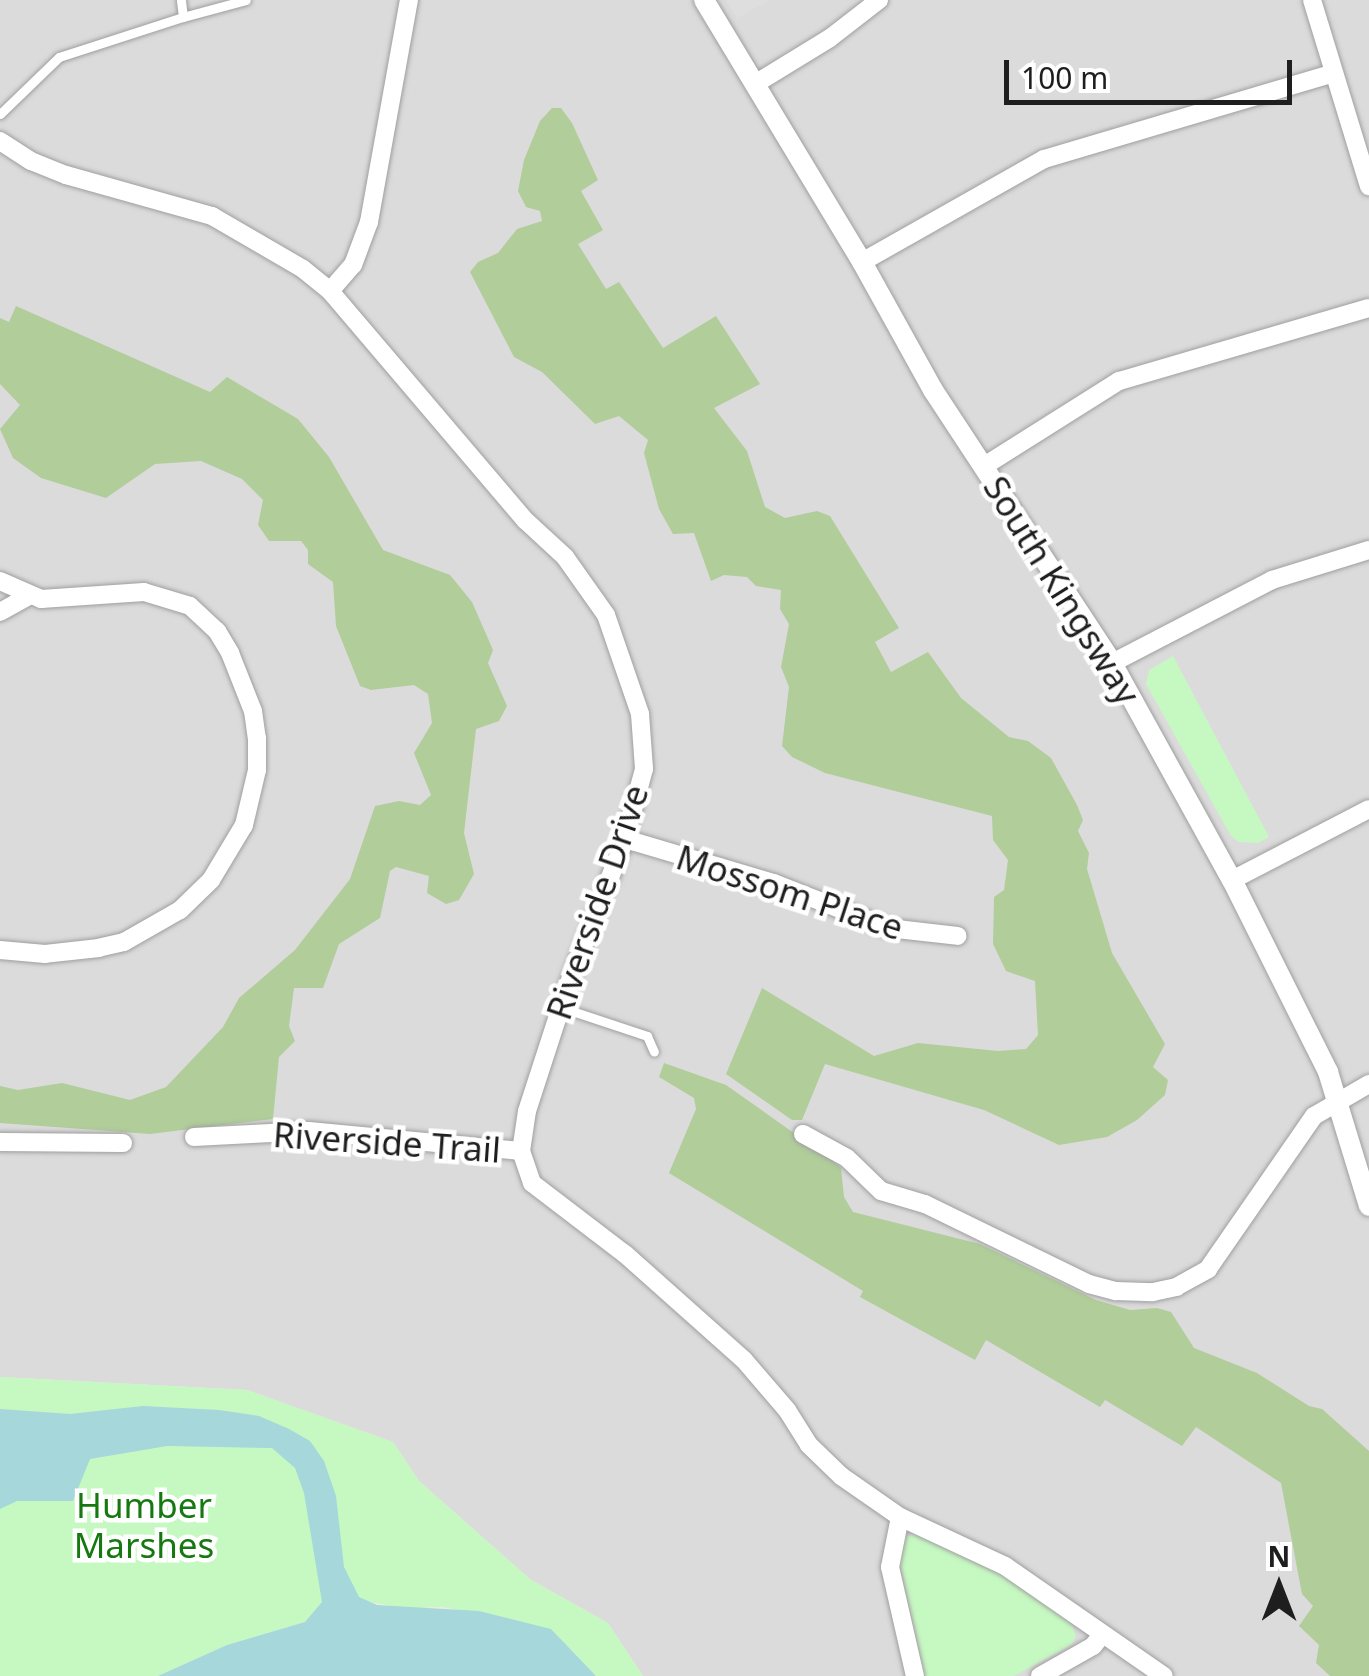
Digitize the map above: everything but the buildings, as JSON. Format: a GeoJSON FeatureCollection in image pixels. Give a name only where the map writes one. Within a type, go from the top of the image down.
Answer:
{"type":"FeatureCollection","features":[{"type":"Feature","properties":{"kind":"street"},"geometry":{"type":"LineString","coordinates":[[330,291],[354,265],[369,222],[409,0]]}},
{"type":"Feature","properties":{"kind":"street","name":"South Kingsway"},"geometry":{"type":"LineString","coordinates":[[704,0],[862,262],[933,390],[1112,663],[1232,880],[1318,1050],[1369,1206]]}},
{"type":"Feature","properties":{"kind":"street"},"geometry":{"type":"LineString","coordinates":[[755,84],[830,38],[879,0]]}},
{"type":"Feature","properties":{"kind":"street"},"geometry":{"type":"LineString","coordinates":[[1312,0],[1369,187]]}},
{"type":"Feature","properties":{"kind":"street"},"geometry":{"type":"LineString","coordinates":[[862,262],[1044,159],[1334,72]]}},
{"type":"Feature","properties":{"kind":"street","name":"Riverside Drive"},"geometry":{"type":"LineString","coordinates":[[0,140],[31,161],[66,175],[212,216],[264,242],[330,291],[526,521],[565,556],[606,616],[632,684],[644,743],[638,796],[560,1007],[527,1111],[521,1151]]}},
{"type":"Feature","properties":{"kind":"street"},"geometry":{"type":"LineString","coordinates":[[984,466],[1119,381],[1369,308]]}},
{"type":"Feature","properties":{"kind":"street"},"geometry":{"type":"LineString","coordinates":[[1112,663],[1272,580],[1369,550]]}},
{"type":"Feature","properties":{"kind":"street"},"geometry":{"type":"LineString","coordinates":[[0,582],[27,596],[57,600],[161,594],[202,615],[230,654],[253,711],[256,770],[244,825],[211,880],[180,910],[124,942],[98,948],[45,954],[0,950]]}},
{"type":"Feature","properties":{"kind":"street"},"geometry":{"type":"LineString","coordinates":[[0,612],[27,596]]}},
{"type":"Feature","properties":{"kind":"street"},"geometry":{"type":"LineString","coordinates":[[1232,880],[1369,808]]}},
{"type":"Feature","properties":{"kind":"street","name":"Mossom Place"},"geometry":{"type":"LineString","coordinates":[[625,839],[774,882],[888,928],[958,936]]}},
{"type":"Feature","properties":{"kind":"street"},"geometry":{"type":"LineString","coordinates":[[803,1134],[848,1158],[881,1190],[925,1204],[1089,1284],[1116,1291],[1154,1292],[1176,1287],[1214,1262],[1314,1116],[1369,1084]]}},
{"type":"Feature","properties":{"kind":"street","name":"Riverside Trail"},"geometry":{"type":"LineString","coordinates":[[194,1137],[309,1131],[521,1151]]}},
{"type":"Feature","properties":{"kind":"street"},"geometry":{"type":"LineString","coordinates":[[0,1142],[124,1142]]}},
{"type":"Feature","properties":{"kind":"street"},"geometry":{"type":"LineString","coordinates":[[521,1151],[532,1182],[685,1304],[744,1360],[824,1462],[900,1516],[1005,1566],[1164,1676]]}},
{"type":"Feature","properties":{"kind":"street"},"geometry":{"type":"LineString","coordinates":[[900,1516],[890,1567],[914,1676]]}},
{"type":"Feature","properties":{"kind":"street"},"geometry":{"type":"LineString","coordinates":[[1040,1676],[1094,1646],[1102,1635]]}},
{"type":"Feature","properties":{"kind":"lane"},"geometry":{"type":"LineString","coordinates":[[181,0],[183,17]]}},
{"type":"Feature","properties":{"kind":"lane"},"geometry":{"type":"LineString","coordinates":[[0,114],[59,57],[246,0]]}},
{"type":"Feature","properties":{"kind":"lane"},"geometry":{"type":"LineString","coordinates":[[560,1007],[647,1036],[654,1052]]}},
{"type":"Feature","properties":{"kind":"shaded area"},"geometry":{"type":"Polygon","coordinates":[[[0,0],[1369,0],[1369,1676],[643,1676],[608,1623],[531,1580],[419,1481],[393,1442],[247,1390],[0,1377],[0,0]]]}},
{"type":"Feature","properties":{"kind":"shaded area"},"geometry":{"type":"Polygon","coordinates":[[[726,0],[770,0],[737,18],[726,0]]]}},
{"type":"Feature","properties":{"kind":"green space"},"geometry":{"type":"Polygon","coordinates":[[[552,108],[561,108],[572,123],[598,180],[581,191],[603,230],[578,244],[606,289],[619,282],[663,348],[716,316],[760,384],[714,408],[747,451],[765,507],[785,518],[817,511],[830,516],[899,628],[875,642],[891,672],[928,652],[961,698],[1009,737],[1028,741],[1051,758],[1077,805],[1083,820],[1078,831],[1089,853],[1087,869],[1112,953],[1165,1044],[1153,1067],[1168,1080],[1165,1095],[1137,1120],[1107,1137],[1059,1145],[984,1110],[825,1064],[802,1120],[792,1120],[726,1074],[762,988],[874,1056],[918,1043],[998,1051],[1026,1049],[1038,1035],[1035,981],[1006,971],[993,944],[994,897],[1004,890],[1008,860],[993,840],[992,816],[825,773],[792,757],[782,746],[789,687],[781,667],[789,624],[780,609],[781,590],[756,586],[747,577],[724,575],[711,581],[694,533],[673,534],[659,509],[644,453],[648,440],[619,416],[595,424],[542,372],[514,357],[470,272],[478,262],[498,253],[517,229],[542,221],[540,211],[526,207],[518,191],[524,160],[540,121],[552,108]]]}},
{"type":"Feature","properties":{"kind":"green space"},"geometry":{"type":"Polygon","coordinates":[[[16,306],[210,392],[227,377],[298,419],[329,457],[383,550],[450,575],[472,602],[493,650],[488,663],[507,706],[499,721],[476,729],[464,833],[474,874],[459,900],[446,904],[427,893],[429,876],[396,867],[390,871],[380,918],[339,944],[323,988],[294,988],[289,1026],[295,1041],[279,1057],[273,1119],[150,1134],[0,1123],[0,1086],[18,1090],[62,1083],[130,1100],[166,1087],[223,1027],[239,998],[295,950],[350,879],[375,806],[399,801],[420,805],[431,795],[414,753],[432,723],[428,694],[414,685],[371,690],[360,686],[336,626],[333,582],[308,564],[308,550],[301,541],[269,541],[258,525],[263,500],[242,479],[201,461],[155,464],[106,498],[41,478],[13,458],[0,429],[20,405],[0,384],[0,318],[9,322],[16,306]]]}},
{"type":"Feature","properties":{"kind":"green space"},"geometry":{"type":"Polygon","coordinates":[[[1173,656],[1269,837],[1258,843],[1239,842],[1231,836],[1146,684],[1149,670],[1173,656]]]}},
{"type":"Feature","properties":{"kind":"green space"},"geometry":{"type":"Polygon","coordinates":[[[664,1063],[726,1085],[828,1157],[841,1168],[844,1197],[853,1212],[980,1244],[1096,1300],[1130,1310],[1157,1308],[1171,1312],[1194,1348],[1257,1373],[1309,1406],[1322,1409],[1369,1451],[1369,1676],[1330,1676],[1316,1663],[1319,1645],[1299,1626],[1313,1606],[1302,1594],[1281,1483],[1196,1427],[1182,1446],[1105,1400],[1100,1407],[986,1340],[975,1360],[860,1297],[863,1291],[669,1173],[696,1109],[694,1098],[659,1077],[664,1063]]]}},
{"type":"Feature","properties":{"kind":"green space","name":"Humber Marshes"},"geometry":{"type":"Polygon","coordinates":[[[0,1377],[247,1390],[393,1442],[419,1481],[531,1580],[608,1623],[643,1676],[596,1676],[551,1629],[443,1607],[404,1608],[364,1601],[318,1611],[305,1622],[227,1645],[158,1676],[0,1676],[0,1377]]]}},
{"type":"Feature","properties":{"kind":"green space"},"geometry":{"type":"Polygon","coordinates":[[[922,1532],[999,1571],[1070,1620],[1076,1636],[1072,1644],[1014,1676],[925,1676],[897,1551],[905,1537],[922,1532]]]}},
{"type":"Feature","properties":{"kind":"water"},"geometry":{"type":"Polygon","coordinates":[[[143,1406],[259,1416],[310,1441],[324,1461],[336,1496],[344,1567],[359,1597],[377,1605],[479,1611],[551,1629],[596,1676],[158,1676],[227,1645],[305,1622],[322,1602],[304,1493],[295,1468],[272,1448],[167,1446],[90,1459],[73,1501],[17,1501],[0,1509],[0,1409],[70,1414],[143,1406]]]}}]}
